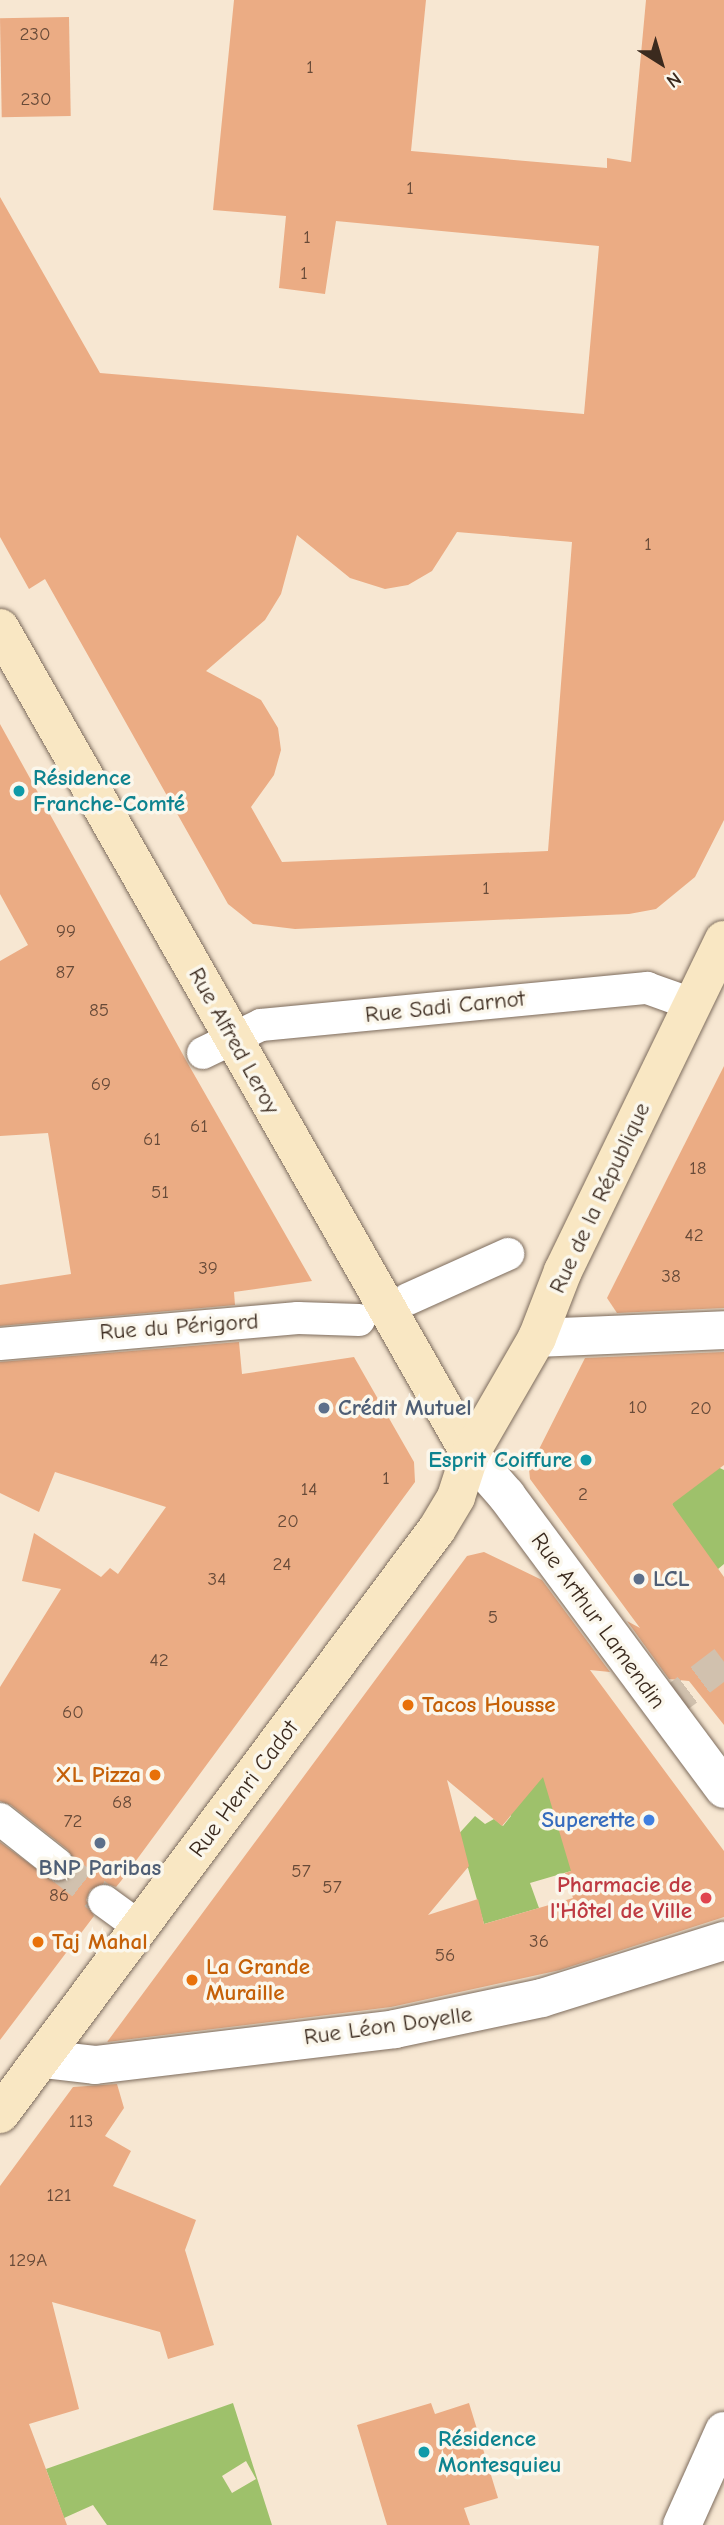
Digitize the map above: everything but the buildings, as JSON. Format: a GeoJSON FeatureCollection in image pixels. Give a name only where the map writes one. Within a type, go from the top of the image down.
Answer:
{"type":"FeatureCollection","features":[{"type":"Feature","properties":{"kind":"main road","name":"Rue Alfred Leroy"},"geometry":{"type":"LineString","coordinates":[[0,628],[218,1046],[470,1454]]}},
{"type":"Feature","properties":{"kind":"main road","name":"Rue de la République"},"geometry":{"type":"LineString","coordinates":[[470,1454],[537,1338],[564,1271],[724,940]]}},
{"type":"Feature","properties":{"kind":"main road","name":"Rue Henri Cadot"},"geometry":{"type":"LineString","coordinates":[[0,2114],[423,1551],[456,1497],[470,1454]]}},
{"type":"Feature","properties":{"kind":"street","name":"Rue Sadi Carnot"},"geometry":{"type":"LineString","coordinates":[[218,1046],[261,1025],[647,988],[692,1004]]}},
{"type":"Feature","properties":{"kind":"street"},"geometry":{"type":"LineString","coordinates":[[408,1299],[508,1254]]}},
{"type":"Feature","properties":{"kind":"street","name":"Rue du Périgord"},"geometry":{"type":"LineString","coordinates":[[0,1344],[285,1319],[359,1320]]}},
{"type":"Feature","properties":{"kind":"street"},"geometry":{"type":"LineString","coordinates":[[537,1338],[724,1330]]}},
{"type":"Feature","properties":{"kind":"street","name":"Rue Arthur Lamendin"},"geometry":{"type":"LineString","coordinates":[[470,1454],[506,1495],[724,1789]]}},
{"type":"Feature","properties":{"kind":"street"},"geometry":{"type":"LineString","coordinates":[[0,1819],[57,1864]]}},
{"type":"Feature","properties":{"kind":"street"},"geometry":{"type":"LineString","coordinates":[[104,1901],[141,1928]]}},
{"type":"Feature","properties":{"kind":"street","name":"Rue Léon Doyelle"},"geometry":{"type":"LineString","coordinates":[[43,2059],[95,2065],[395,2029],[553,1996],[724,1941]]}},
{"type":"Feature","properties":{"kind":"street"},"geometry":{"type":"LineString","coordinates":[[682,2525],[721,2444]]}},
{"type":"Feature","properties":{"kind":"green space"},"geometry":{"type":"Polygon","coordinates":[[[701,1459],[724,1470],[724,1564],[705,1580],[672,1504],[701,1459]]]}},
{"type":"Feature","properties":{"kind":"green space"},"geometry":{"type":"Polygon","coordinates":[[[578,1760],[571,1871],[530,1883],[539,1908],[484,1924],[468,1868],[445,1849],[475,1816],[485,1824],[494,1819],[503,1826],[511,1816],[503,1796],[578,1760]]]}},
{"type":"Feature","properties":{"kind":"green space"},"geometry":{"type":"Polygon","coordinates":[[[233,2403],[272,2525],[107,2525],[93,2505],[64,2518],[46,2469],[233,2403]],[[246,2461],[222,2476],[232,2493],[256,2479],[246,2461]]]}},
{"type":"Feature","properties":{"kind":"tunnel"},"geometry":{"type":"LineString","coordinates":[[662,1709],[724,1662]]}},
{"type":"Feature","properties":{"kind":"tunnel"},"geometry":{"type":"LineString","coordinates":[[57,1864],[104,1901]]}},
{"type":"Feature","properties":{"kind":"place","name":"Résidence Franche-Comté"},"geometry":{"type":"Point","coordinates":[19,791]}},
{"type":"Feature","properties":{"kind":"place","name":"Crédit Mutuel"},"geometry":{"type":"Point","coordinates":[324,1408]}},
{"type":"Feature","properties":{"kind":"place","name":"Esprit Coiffure"},"geometry":{"type":"Point","coordinates":[586,1460]}},
{"type":"Feature","properties":{"kind":"place","name":"LCL"},"geometry":{"type":"Point","coordinates":[639,1579]}},
{"type":"Feature","properties":{"kind":"place","name":"Tacos Housse"},"geometry":{"type":"Point","coordinates":[408,1705]}},
{"type":"Feature","properties":{"kind":"place","name":"XL Pizza"},"geometry":{"type":"Point","coordinates":[155,1775]}},
{"type":"Feature","properties":{"kind":"place","name":"Superette"},"geometry":{"type":"Point","coordinates":[649,1820]}},
{"type":"Feature","properties":{"kind":"place","name":"BNP Paribas"},"geometry":{"type":"Point","coordinates":[100,1843]}},
{"type":"Feature","properties":{"kind":"place","name":"Pharmacie de l'Hôtel de Ville"},"geometry":{"type":"Point","coordinates":[706,1898]}},
{"type":"Feature","properties":{"kind":"place","name":"Taj Mahal"},"geometry":{"type":"Point","coordinates":[38,1942]}},
{"type":"Feature","properties":{"kind":"place","name":"La Grande Muraille"},"geometry":{"type":"Point","coordinates":[192,1980]}},
{"type":"Feature","properties":{"kind":"place","name":"Résidence Montesquieu"},"geometry":{"type":"Point","coordinates":[424,2452]}}]}
